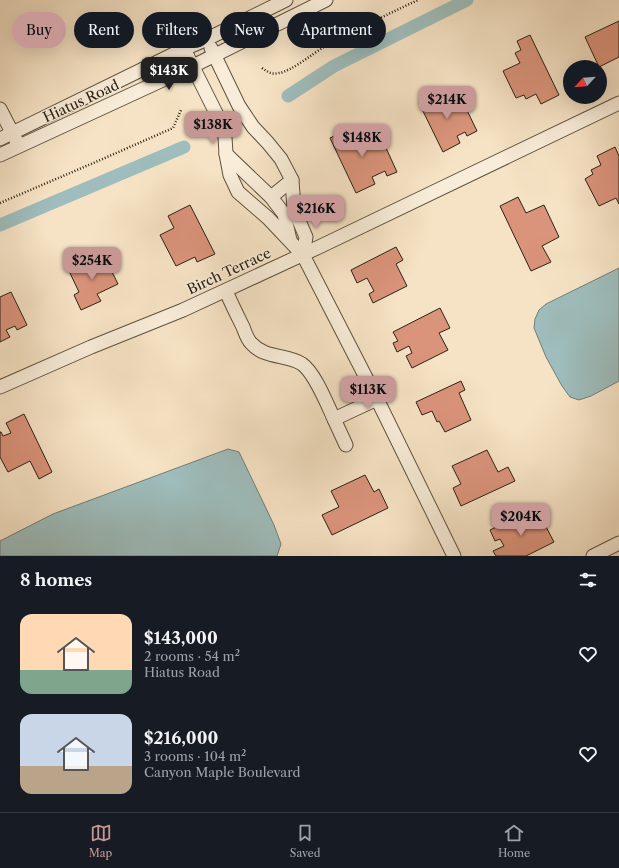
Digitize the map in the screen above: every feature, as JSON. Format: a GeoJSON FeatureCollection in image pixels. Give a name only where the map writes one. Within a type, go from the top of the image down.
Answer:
{"type":"FeatureCollection","features":[{"type":"Feature","properties":{"kind":"street","name":"Hiatus Road"},"geometry":{"type":"LineString","coordinates":[[212,37],[286,0]]}},
{"type":"Feature","properties":{"kind":"street","name":"Hiatus Road"},"geometry":{"type":"LineString","coordinates":[[0,155],[193,66],[326,0]]}},
{"type":"Feature","properties":{"kind":"street"},"geometry":{"type":"LineString","coordinates":[[212,48],[238,106],[253,127],[281,159],[292,180],[294,208],[306,237],[303,254]]}},
{"type":"Feature","properties":{"kind":"street","name":"Hiatus Road"},"geometry":{"type":"LineString","coordinates":[[0,139],[184,49]]}},
{"type":"Feature","properties":{"kind":"street"},"geometry":{"type":"LineString","coordinates":[[184,49],[218,117],[225,138],[230,175],[238,192],[268,218],[303,254],[377,399],[454,556]]}},
{"type":"Feature","properties":{"kind":"street","name":"Birch Terrace"},"geometry":{"type":"LineString","coordinates":[[0,387],[226,291],[619,102]]}},
{"type":"Feature","properties":{"kind":"street"},"geometry":{"type":"LineString","coordinates":[[0,109],[19,147]]}},
{"type":"Feature","properties":{"kind":"street"},"geometry":{"type":"LineString","coordinates":[[226,154],[271,197],[284,214],[291,241]]}},
{"type":"Feature","properties":{"kind":"street"},"geometry":{"type":"LineString","coordinates":[[271,197],[292,180]]}},
{"type":"Feature","properties":{"kind":"street"},"geometry":{"type":"LineString","coordinates":[[226,291],[251,343],[263,352],[300,363],[308,369],[316,381],[346,446]]}},
{"type":"Feature","properties":{"kind":"street"},"geometry":{"type":"LineString","coordinates":[[334,419],[377,399]]}},
{"type":"Feature","properties":{"kind":"street"},"geometry":{"type":"LineString","coordinates":[[593,556],[619,543]]}},
{"type":"Feature","properties":{"kind":"path"},"geometry":{"type":"LineString","coordinates":[[262,68],[272,74],[281,73],[355,30],[418,0]]}},
{"type":"Feature","properties":{"kind":"path"},"geometry":{"type":"LineString","coordinates":[[0,203],[173,128],[181,110]]}},
{"type":"Feature","properties":{"kind":"water"},"geometry":{"type":"Polygon","coordinates":[[[619,268],[619,381],[591,396],[579,400],[570,397],[562,386],[546,357],[534,328],[535,319],[539,310],[546,304],[619,268]]]}},
{"type":"Feature","properties":{"kind":"water"},"geometry":{"type":"Polygon","coordinates":[[[228,449],[239,452],[274,525],[281,544],[277,556],[0,556],[0,541],[53,514],[228,449]]]}},
{"type":"Feature","properties":{"kind":"building"},"geometry":{"type":"Polygon","coordinates":[[[619,21],[619,57],[607,63],[607,60],[596,60],[585,37],[619,21]]]}},
{"type":"Feature","properties":{"kind":"building"},"geometry":{"type":"Polygon","coordinates":[[[530,35],[559,95],[541,104],[536,94],[526,99],[524,95],[516,98],[503,71],[520,63],[515,53],[521,50],[517,41],[530,35]]]}},
{"type":"Feature","properties":{"kind":"building"},"geometry":{"type":"Polygon","coordinates":[[[441,92],[447,104],[461,98],[477,131],[467,136],[465,132],[457,136],[460,143],[443,152],[419,103],[441,92]]]}},
{"type":"Feature","properties":{"kind":"building"},"geometry":{"type":"Polygon","coordinates":[[[357,125],[366,144],[381,137],[397,172],[387,176],[385,171],[372,177],[375,184],[356,193],[330,138],[357,125]]]}},
{"type":"Feature","properties":{"kind":"building"},"geometry":{"type":"Polygon","coordinates":[[[615,147],[619,156],[619,204],[616,198],[599,206],[585,179],[593,174],[591,170],[601,165],[597,156],[615,147]]]}},
{"type":"Feature","properties":{"kind":"building"},"geometry":{"type":"Polygon","coordinates":[[[518,197],[526,213],[544,205],[559,237],[542,246],[551,262],[531,271],[500,206],[518,197]]]}},
{"type":"Feature","properties":{"kind":"building"},"geometry":{"type":"Polygon","coordinates":[[[190,205],[215,254],[197,262],[195,257],[176,266],[160,235],[174,228],[168,216],[190,205]]]}},
{"type":"Feature","properties":{"kind":"building"},"geometry":{"type":"Polygon","coordinates":[[[396,247],[403,260],[396,264],[407,286],[373,303],[369,294],[374,291],[367,278],[357,283],[351,270],[396,247]]]}},
{"type":"Feature","properties":{"kind":"building"},"geometry":{"type":"Polygon","coordinates":[[[103,254],[118,284],[97,294],[101,301],[81,310],[74,295],[79,292],[69,271],[103,254]]]}},
{"type":"Feature","properties":{"kind":"building"},"geometry":{"type":"Polygon","coordinates":[[[11,292],[27,325],[17,330],[15,326],[6,330],[10,337],[0,342],[0,297],[11,292]]]}},
{"type":"Feature","properties":{"kind":"building"},"geometry":{"type":"Polygon","coordinates":[[[440,308],[450,328],[439,333],[448,350],[412,368],[406,356],[412,353],[409,346],[397,352],[393,343],[398,341],[393,332],[440,308]]]}},
{"type":"Feature","properties":{"kind":"building"},"geometry":{"type":"Polygon","coordinates":[[[461,381],[465,390],[459,393],[471,420],[445,432],[439,421],[437,422],[432,411],[422,415],[416,402],[461,381]]]}},
{"type":"Feature","properties":{"kind":"building"},"geometry":{"type":"Polygon","coordinates":[[[24,414],[52,472],[39,479],[30,461],[8,472],[0,457],[0,432],[3,436],[11,433],[6,423],[24,414]]]}},
{"type":"Feature","properties":{"kind":"building"},"geometry":{"type":"Polygon","coordinates":[[[487,450],[498,472],[508,467],[515,481],[461,506],[453,488],[461,484],[452,466],[487,450]]]}},
{"type":"Feature","properties":{"kind":"building"},"geometry":{"type":"Polygon","coordinates":[[[365,475],[374,492],[379,489],[388,508],[332,535],[322,515],[339,507],[331,491],[365,475]]]}},
{"type":"Feature","properties":{"kind":"building"},"geometry":{"type":"Polygon","coordinates":[[[527,512],[534,528],[544,523],[554,542],[526,556],[496,556],[493,551],[504,546],[500,539],[495,541],[490,530],[527,512]]]}},
{"type":"Feature","properties":{"kind":"waterway"},"geometry":{"type":"LineString","coordinates":[[288,96],[334,66],[467,0]]}},
{"type":"Feature","properties":{"kind":"waterway"},"geometry":{"type":"LineString","coordinates":[[0,225],[184,147]]}}]}
